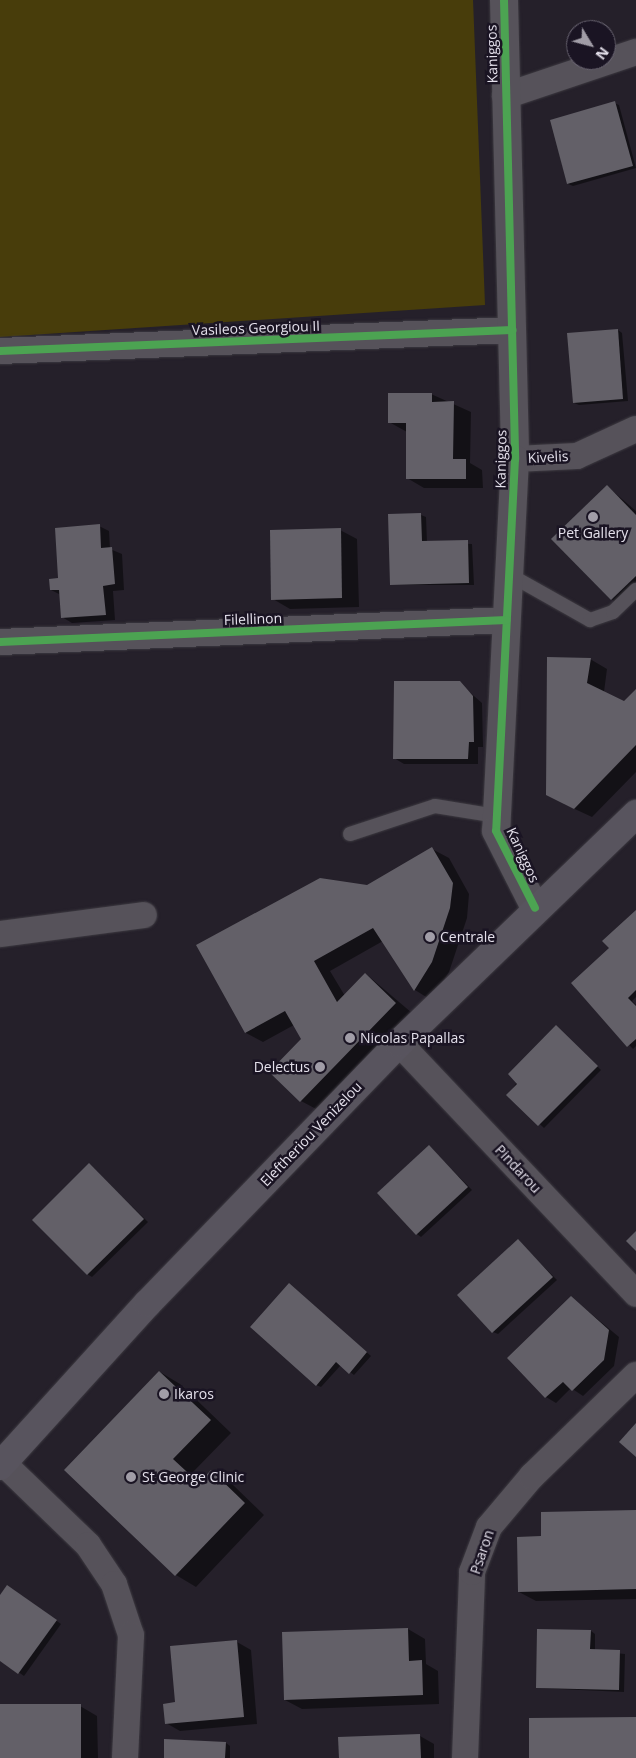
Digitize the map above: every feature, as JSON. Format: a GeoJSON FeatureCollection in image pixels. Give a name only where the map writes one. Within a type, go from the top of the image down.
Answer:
{"type":"FeatureCollection","features":[{"type":"Feature","properties":{"kind":"main road","name":"Eleftheriou Venizelou"},"geometry":{"type":"LineString","coordinates":[[1,1464],[148,1303],[399,1043],[535,908],[636,814]]}},
{"type":"Feature","properties":{"kind":"street","name":"Kaniggos"},"geometry":{"type":"LineString","coordinates":[[504,0],[515,459],[496,831],[535,908]]}},
{"type":"Feature","properties":{"kind":"street"},"geometry":{"type":"LineString","coordinates":[[505,96],[636,52]]}},
{"type":"Feature","properties":{"kind":"street","name":"Vasileos Georgiou II"},"geometry":{"type":"LineString","coordinates":[[0,351],[513,330]]}},
{"type":"Feature","properties":{"kind":"street","name":"Kivelis"},"geometry":{"type":"LineString","coordinates":[[515,459],[578,456],[636,428]]}},
{"type":"Feature","properties":{"kind":"street","name":"Filellinon"},"geometry":{"type":"LineString","coordinates":[[0,642],[507,620]]}},
{"type":"Feature","properties":{"kind":"street"},"geometry":{"type":"LineString","coordinates":[[0,934],[144,915]]}},
{"type":"Feature","properties":{"kind":"street","name":"Pindarou"},"geometry":{"type":"LineString","coordinates":[[399,1043],[636,1294]]}},
{"type":"Feature","properties":{"kind":"street","name":"Psaron"},"geometry":{"type":"LineString","coordinates":[[465,1758],[472,1572],[489,1527],[532,1476],[636,1375]]}},
{"type":"Feature","properties":{"kind":"street"},"geometry":{"type":"LineString","coordinates":[[1,1464],[88,1545],[114,1584],[131,1635],[126,1758]]}},
{"type":"Feature","properties":{"kind":"lane"},"geometry":{"type":"LineString","coordinates":[[510,574],[590,620],[613,612],[636,590]]}},
{"type":"Feature","properties":{"kind":"lane"},"geometry":{"type":"LineString","coordinates":[[350,834],[435,806],[497,816]]}},
{"type":"Feature","properties":{"kind":"shaded area"},"geometry":{"type":"Polygon","coordinates":[[[0,0],[473,0],[485,305],[0,337],[0,0]]]}},
{"type":"Feature","properties":{"kind":"building"},"geometry":{"type":"Polygon","coordinates":[[[615,101],[633,166],[567,184],[550,120],[615,101]]]}},
{"type":"Feature","properties":{"kind":"building"},"geometry":{"type":"Polygon","coordinates":[[[618,329],[623,399],[573,403],[567,333],[618,329]]]}},
{"type":"Feature","properties":{"kind":"building"},"geometry":{"type":"Polygon","coordinates":[[[388,393],[432,393],[432,402],[454,401],[453,459],[466,459],[466,479],[406,479],[406,423],[388,423],[388,393]]]}},
{"type":"Feature","properties":{"kind":"building"},"geometry":{"type":"Polygon","coordinates":[[[607,485],[636,515],[636,576],[611,600],[551,539],[607,485]]]}},
{"type":"Feature","properties":{"kind":"building"},"geometry":{"type":"Polygon","coordinates":[[[421,513],[422,541],[468,540],[469,583],[390,585],[388,514],[421,513]]]}},
{"type":"Feature","properties":{"kind":"building"},"geometry":{"type":"Polygon","coordinates":[[[100,524],[101,548],[112,547],[115,584],[103,586],[106,615],[61,618],[59,590],[50,590],[49,579],[58,578],[55,528],[100,524]]]}},
{"type":"Feature","properties":{"kind":"building"},"geometry":{"type":"Polygon","coordinates":[[[341,528],[342,598],[271,600],[270,530],[341,528]]]}},
{"type":"Feature","properties":{"kind":"building"},"geometry":{"type":"Polygon","coordinates":[[[547,657],[591,658],[587,683],[624,701],[636,689],[636,745],[574,809],[546,795],[547,657]]]}},
{"type":"Feature","properties":{"kind":"building"},"geometry":{"type":"Polygon","coordinates":[[[394,681],[460,681],[473,696],[474,742],[469,742],[468,759],[393,759],[394,681]]]}},
{"type":"Feature","properties":{"kind":"building"},"geometry":{"type":"Polygon","coordinates":[[[432,847],[453,883],[450,908],[432,962],[414,991],[373,928],[314,961],[337,1002],[365,973],[396,1003],[300,1102],[269,1072],[301,1039],[285,1011],[245,1033],[196,945],[320,878],[367,885],[432,847]]]}},
{"type":"Feature","properties":{"kind":"building"},"geometry":{"type":"Polygon","coordinates":[[[636,910],[636,990],[628,998],[636,1006],[636,1039],[627,1047],[571,983],[609,948],[602,941],[636,910]]]}},
{"type":"Feature","properties":{"kind":"building"},"geometry":{"type":"Polygon","coordinates":[[[556,1025],[598,1066],[538,1126],[506,1095],[517,1084],[508,1074],[556,1025]]]}},
{"type":"Feature","properties":{"kind":"building"},"geometry":{"type":"Polygon","coordinates":[[[429,1145],[468,1187],[416,1235],[377,1193],[429,1145]]]}},
{"type":"Feature","properties":{"kind":"building"},"geometry":{"type":"Polygon","coordinates":[[[89,1163],[144,1219],[87,1275],[32,1220],[89,1163]]]}},
{"type":"Feature","properties":{"kind":"building"},"geometry":{"type":"Polygon","coordinates":[[[636,1231],[636,1251],[626,1241],[636,1231]]]}},
{"type":"Feature","properties":{"kind":"building"},"geometry":{"type":"Polygon","coordinates":[[[518,1239],[553,1277],[492,1333],[457,1295],[518,1239]]]}},
{"type":"Feature","properties":{"kind":"building"},"geometry":{"type":"Polygon","coordinates":[[[289,1283],[367,1352],[349,1374],[336,1362],[316,1386],[250,1327],[289,1283]]]}},
{"type":"Feature","properties":{"kind":"building"},"geometry":{"type":"Polygon","coordinates":[[[571,1296],[609,1330],[604,1360],[572,1391],[563,1382],[545,1398],[507,1358],[571,1296]]]}},
{"type":"Feature","properties":{"kind":"building","name":"St George Clinic"},"geometry":{"type":"Polygon","coordinates":[[[159,1371],[211,1420],[173,1459],[199,1483],[211,1470],[245,1503],[175,1576],[64,1470],[159,1371]]]}},
{"type":"Feature","properties":{"kind":"building"},"geometry":{"type":"Polygon","coordinates":[[[636,1423],[636,1457],[619,1442],[636,1423]]]}},
{"type":"Feature","properties":{"kind":"building"},"geometry":{"type":"Polygon","coordinates":[[[636,1510],[636,1589],[518,1592],[517,1537],[541,1536],[541,1512],[636,1510]]]}},
{"type":"Feature","properties":{"kind":"building"},"geometry":{"type":"Polygon","coordinates":[[[7,1585],[57,1620],[18,1674],[0,1661],[0,1595],[7,1585]]]}},
{"type":"Feature","properties":{"kind":"building"},"geometry":{"type":"Polygon","coordinates":[[[408,1628],[409,1661],[422,1660],[423,1695],[284,1700],[282,1632],[408,1628]]]}},
{"type":"Feature","properties":{"kind":"building"},"geometry":{"type":"Polygon","coordinates":[[[537,1629],[591,1630],[590,1649],[620,1650],[619,1690],[536,1688],[537,1629]]]}},
{"type":"Feature","properties":{"kind":"building"},"geometry":{"type":"Polygon","coordinates":[[[237,1640],[244,1717],[165,1724],[163,1704],[175,1702],[170,1646],[237,1640]]]}},
{"type":"Feature","properties":{"kind":"building"},"geometry":{"type":"Polygon","coordinates":[[[0,1704],[81,1704],[81,1758],[0,1758],[0,1704]]]}},
{"type":"Feature","properties":{"kind":"building"},"geometry":{"type":"Polygon","coordinates":[[[636,1717],[636,1758],[529,1758],[529,1718],[636,1717]]]}},
{"type":"Feature","properties":{"kind":"building"},"geometry":{"type":"Polygon","coordinates":[[[420,1734],[421,1758],[339,1758],[338,1737],[420,1734]]]}},
{"type":"Feature","properties":{"kind":"building"},"geometry":{"type":"Polygon","coordinates":[[[164,1739],[226,1742],[225,1758],[164,1758],[164,1739]]]}},
{"type":"Feature","properties":{"kind":"cycle path"},"geometry":{"type":"LineString","coordinates":[[504,0],[515,459],[496,831],[535,908]]}},
{"type":"Feature","properties":{"kind":"cycle path"},"geometry":{"type":"LineString","coordinates":[[0,351],[513,330]]}},
{"type":"Feature","properties":{"kind":"cycle path"},"geometry":{"type":"LineString","coordinates":[[0,642],[507,620]]}},
{"type":"Feature","properties":{"kind":"place","name":"Pet Gallery"},"geometry":{"type":"Point","coordinates":[593,517]}},
{"type":"Feature","properties":{"kind":"place","name":"Centrale"},"geometry":{"type":"Point","coordinates":[430,937]}},
{"type":"Feature","properties":{"kind":"place","name":"Nicolas Papallas"},"geometry":{"type":"Point","coordinates":[350,1038]}},
{"type":"Feature","properties":{"kind":"place","name":"Delectus"},"geometry":{"type":"Point","coordinates":[320,1067]}},
{"type":"Feature","properties":{"kind":"place","name":"Ikaros"},"geometry":{"type":"Point","coordinates":[164,1394]}},
{"type":"Feature","properties":{"kind":"place","name":"St George Clinic"},"geometry":{"type":"Point","coordinates":[131,1477]}}]}
